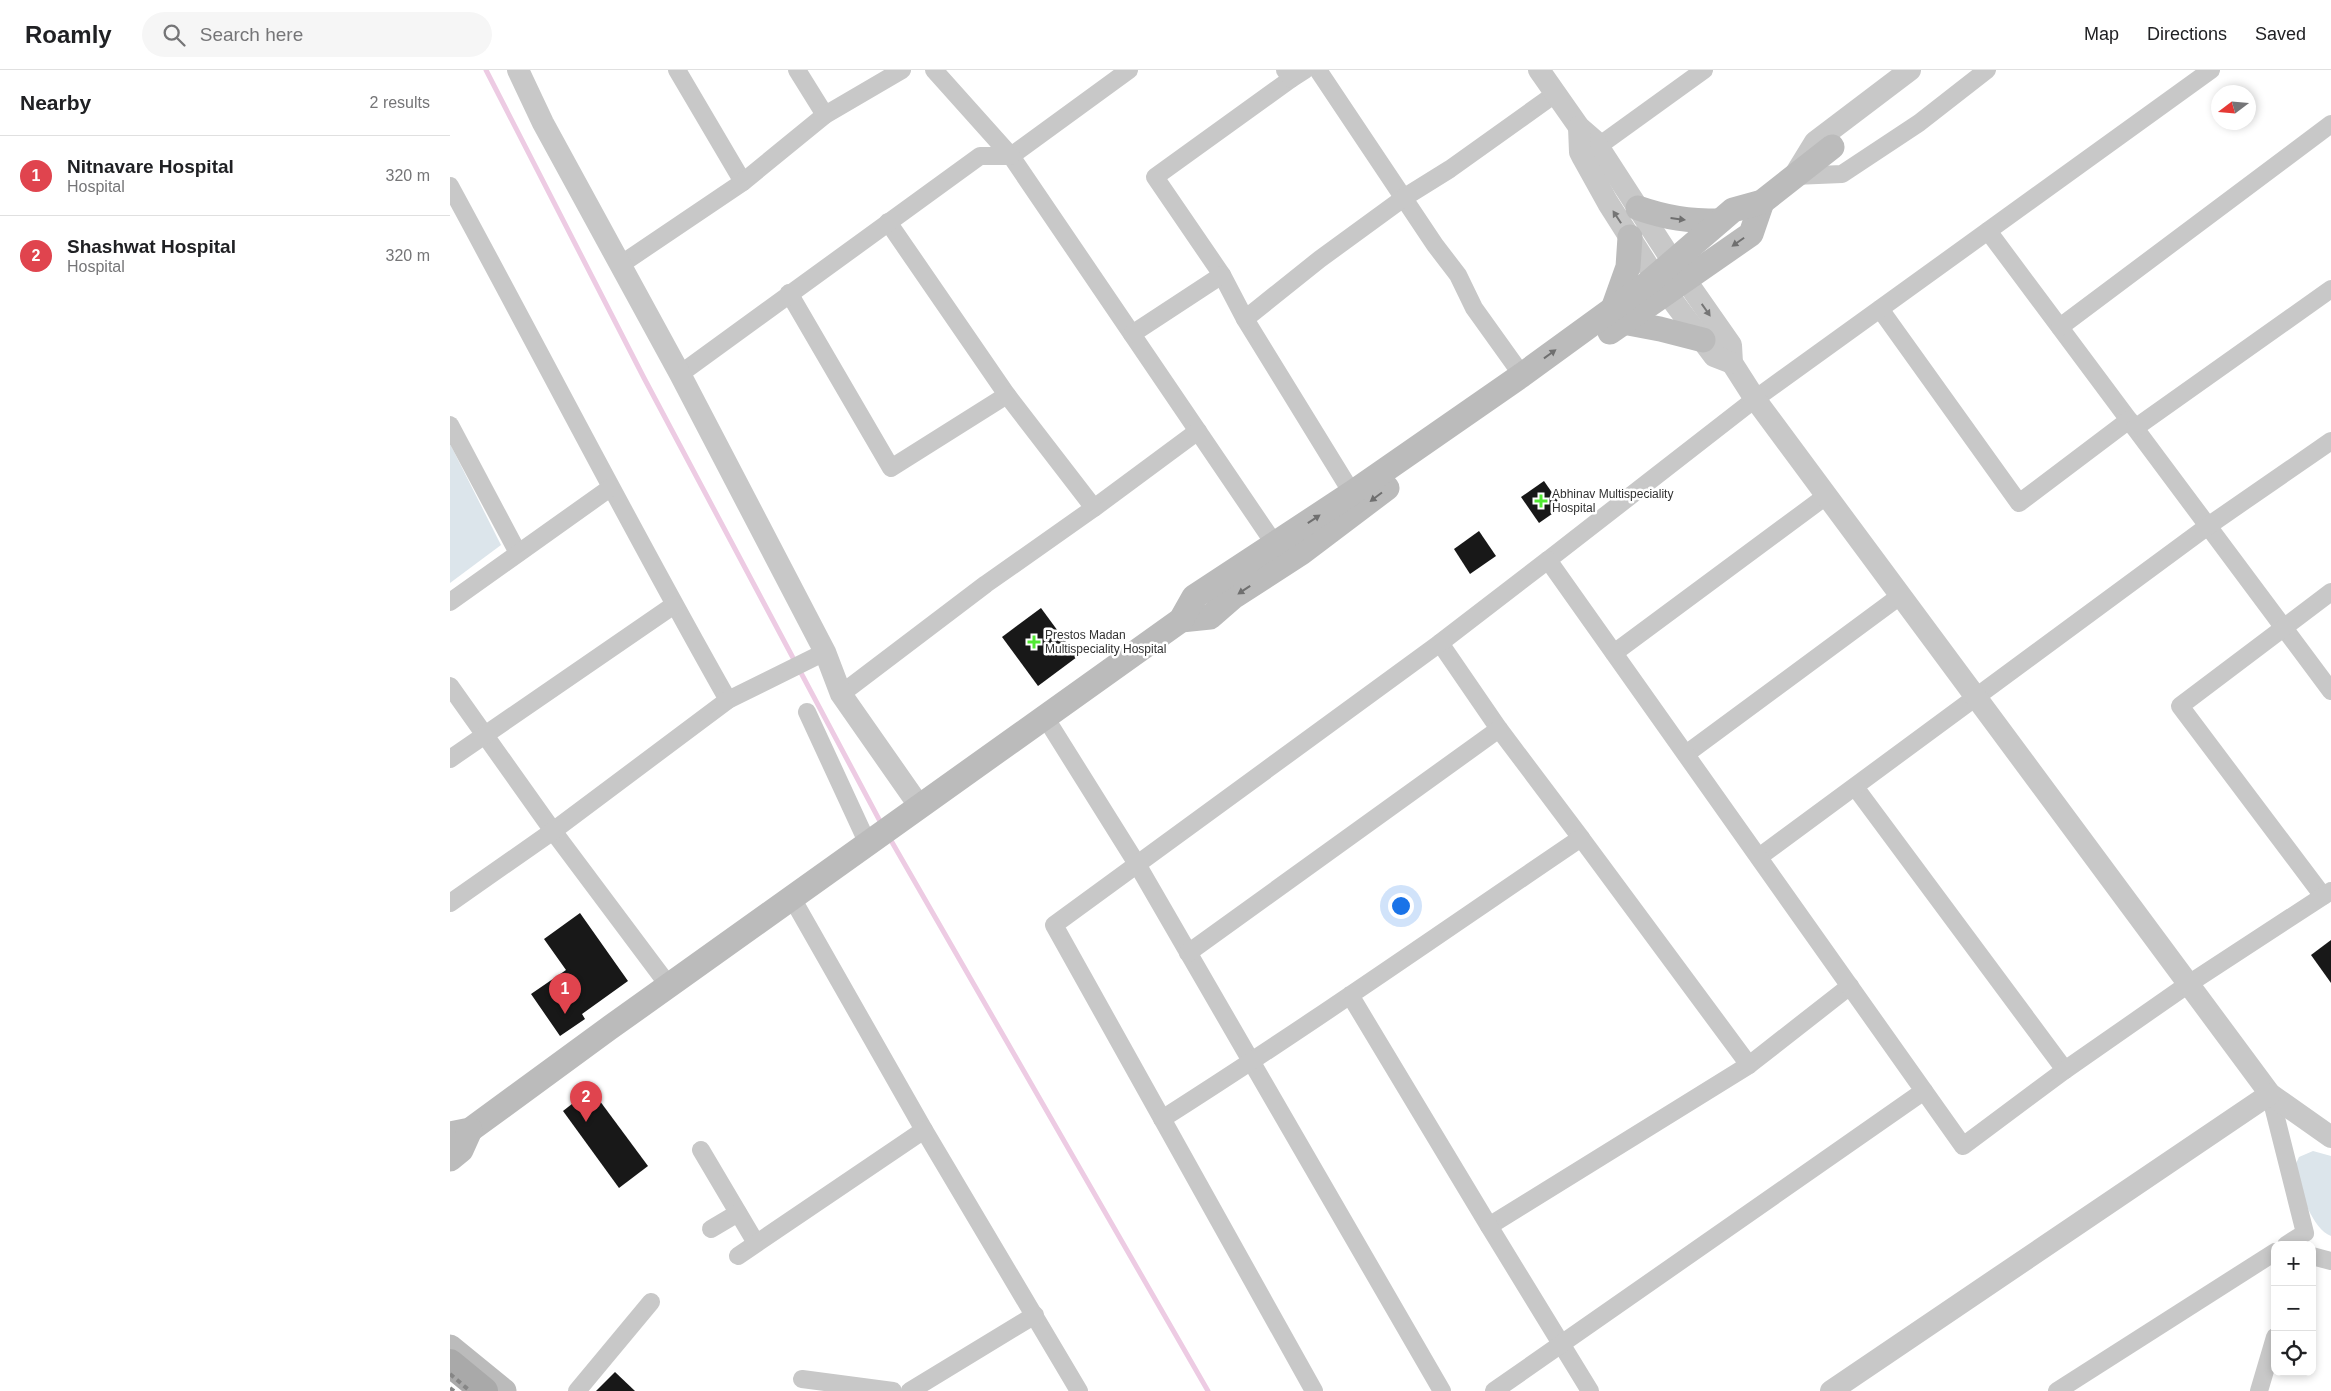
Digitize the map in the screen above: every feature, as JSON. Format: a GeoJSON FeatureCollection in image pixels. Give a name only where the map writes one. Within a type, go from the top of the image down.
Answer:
{"type":"FeatureCollection","features":[{"type":"Feature","properties":{"kind":"main road"},"geometry":{"type":"LineString","coordinates":[[1670,277],[1720,221],[1733,210],[1762,202],[1832,147]]}},
{"type":"Feature","properties":{"kind":"main road"},"geometry":{"type":"LineString","coordinates":[[450,1159],[462,1150],[460,1132],[669,986],[1180,620],[1194,597],[1281,553],[1428,458],[1670,277],[1751,234],[1762,202]]}},
{"type":"Feature","properties":{"kind":"main road"},"geometry":{"type":"LineString","coordinates":[[1638,208],[1666,218],[1720,221]]}},
{"type":"Feature","properties":{"kind":"main road"},"geometry":{"type":"LineString","coordinates":[[1618,316],[1628,267],[1630,237]]}},
{"type":"Feature","properties":{"kind":"main road"},"geometry":{"type":"LineString","coordinates":[[1281,553],[1352,493],[1522,374],[1618,316],[1703,340]]}},
{"type":"Feature","properties":{"kind":"main road"},"geometry":{"type":"LineString","coordinates":[[450,1347],[504,1391]]}},
{"type":"Feature","properties":{"kind":"main road"},"geometry":{"type":"LineString","coordinates":[[450,1363],[484,1391]]}},
{"type":"Feature","properties":{"kind":"street"},"geometry":{"type":"LineString","coordinates":[[518,70],[543,124],[680,374],[820,655],[910,814]]}},
{"type":"Feature","properties":{"kind":"street"},"geometry":{"type":"LineString","coordinates":[[678,70],[743,182]]}},
{"type":"Feature","properties":{"kind":"street"},"geometry":{"type":"LineString","coordinates":[[797,70],[825,114]]}},
{"type":"Feature","properties":{"kind":"street"},"geometry":{"type":"LineString","coordinates":[[620,265],[743,182],[825,114],[902,70]]}},
{"type":"Feature","properties":{"kind":"street"},"geometry":{"type":"LineString","coordinates":[[934,70],[1011,156],[1281,553]]}},
{"type":"Feature","properties":{"kind":"street"},"geometry":{"type":"LineString","coordinates":[[680,374],[980,156],[1011,156],[1129,70]]}},
{"type":"Feature","properties":{"kind":"street"},"geometry":{"type":"LineString","coordinates":[[1318,70],[1435,245],[1458,275],[1474,308],[1522,374]]}},
{"type":"Feature","properties":{"kind":"street"},"geometry":{"type":"LineString","coordinates":[[1539,70],[1579,127],[1580,152],[1590,152],[1704,70]]}},
{"type":"Feature","properties":{"kind":"street"},"geometry":{"type":"LineString","coordinates":[[1794,176],[1815,142],[1910,70]]}},
{"type":"Feature","properties":{"kind":"street"},"geometry":{"type":"LineString","coordinates":[[1794,176],[1842,174],[1919,123],[1987,70]]}},
{"type":"Feature","properties":{"kind":"street"},"geometry":{"type":"LineString","coordinates":[[1314,1391],[1054,925],[1440,643],[1755,399],[2211,70]]}},
{"type":"Feature","properties":{"kind":"street"},"geometry":{"type":"LineString","coordinates":[[1294,73],[1155,177],[1222,275],[1245,319],[1352,493]]}},
{"type":"Feature","properties":{"kind":"street"},"geometry":{"type":"LineString","coordinates":[[1245,319],[1320,259],[1404,197],[1450,169],[1555,94]]}},
{"type":"Feature","properties":{"kind":"street"},"geometry":{"type":"LineString","coordinates":[[2060,327],[2331,124]]}},
{"type":"Feature","properties":{"kind":"street"},"geometry":{"type":"LineString","coordinates":[[1590,152],[1638,208],[1670,277],[1703,340],[1714,356],[1732,363]]}},
{"type":"Feature","properties":{"kind":"street"},"geometry":{"type":"LineString","coordinates":[[1590,152],[1630,237],[1670,277],[1731,345],[1732,363],[1755,399],[2187,985],[2270,1094],[2331,1137]]}},
{"type":"Feature","properties":{"kind":"street"},"geometry":{"type":"LineString","coordinates":[[450,186],[557,382],[610,488],[728,700]]}},
{"type":"Feature","properties":{"kind":"street"},"geometry":{"type":"LineString","coordinates":[[888,222],[1007,395],[1094,508]]}},
{"type":"Feature","properties":{"kind":"street"},"geometry":{"type":"LineString","coordinates":[[1988,231],[2331,691]]}},
{"type":"Feature","properties":{"kind":"street"},"geometry":{"type":"LineString","coordinates":[[1132,334],[1222,275]]}},
{"type":"Feature","properties":{"kind":"street"},"geometry":{"type":"LineString","coordinates":[[1880,309],[2019,504],[2132,424],[2331,289]]}},
{"type":"Feature","properties":{"kind":"street"},"geometry":{"type":"LineString","coordinates":[[789,293],[891,468],[1007,395]]}},
{"type":"Feature","properties":{"kind":"street"},"geometry":{"type":"LineString","coordinates":[[450,425],[518,553]]}},
{"type":"Feature","properties":{"kind":"street"},"geometry":{"type":"LineString","coordinates":[[841,694],[986,584],[1094,508],[1198,430]]}},
{"type":"Feature","properties":{"kind":"street"},"geometry":{"type":"LineString","coordinates":[[1759,857],[1976,699],[2208,526],[2331,441]]}},
{"type":"Feature","properties":{"kind":"street"},"geometry":{"type":"LineString","coordinates":[[450,602],[610,488]]}},
{"type":"Feature","properties":{"kind":"street"},"geometry":{"type":"LineString","coordinates":[[1614,653],[1826,496]]}},
{"type":"Feature","properties":{"kind":"street"},"geometry":{"type":"LineString","coordinates":[[1548,560],[1963,1146],[2065,1070],[2187,985],[2327,893],[2180,706],[2331,592]]}},
{"type":"Feature","properties":{"kind":"street"},"geometry":{"type":"LineString","coordinates":[[1686,754],[1900,596]]}},
{"type":"Feature","properties":{"kind":"street"},"geometry":{"type":"LineString","coordinates":[[450,759],[674,605]]}},
{"type":"Feature","properties":{"kind":"street"},"geometry":{"type":"LineString","coordinates":[[1440,643],[1499,729],[1749,1065]]}},
{"type":"Feature","properties":{"kind":"street"},"geometry":{"type":"LineString","coordinates":[[450,903],[553,831],[728,700],[820,655]]}},
{"type":"Feature","properties":{"kind":"street"},"geometry":{"type":"LineString","coordinates":[[450,686],[553,831],[669,986]]}},
{"type":"Feature","properties":{"kind":"street"},"geometry":{"type":"LineString","coordinates":[[807,712],[870,842]]}},
{"type":"Feature","properties":{"kind":"street"},"geometry":{"type":"LineString","coordinates":[[1045,717],[1137,864],[1442,1391]]}},
{"type":"Feature","properties":{"kind":"street"},"geometry":{"type":"LineString","coordinates":[[1188,953],[1499,729]]}},
{"type":"Feature","properties":{"kind":"street"},"geometry":{"type":"LineString","coordinates":[[1855,787],[2065,1070]]}},
{"type":"Feature","properties":{"kind":"street"},"geometry":{"type":"LineString","coordinates":[[1162,1118],[1252,1062],[1581,838]]}},
{"type":"Feature","properties":{"kind":"street"},"geometry":{"type":"LineString","coordinates":[[792,898],[924,1130],[1079,1391]]}},
{"type":"Feature","properties":{"kind":"street"},"geometry":{"type":"LineString","coordinates":[[1489,1226],[1749,1065],[1850,986]]}},
{"type":"Feature","properties":{"kind":"street"},"geometry":{"type":"LineString","coordinates":[[1350,995],[1590,1391]]}},
{"type":"Feature","properties":{"kind":"street"},"geometry":{"type":"LineString","coordinates":[[1494,1391],[1924,1091]]}},
{"type":"Feature","properties":{"kind":"street"},"geometry":{"type":"LineString","coordinates":[[2270,1094],[2304,1239]]}},
{"type":"Feature","properties":{"kind":"street"},"geometry":{"type":"LineString","coordinates":[[1831,1391],[2270,1094]]}},
{"type":"Feature","properties":{"kind":"street"},"geometry":{"type":"LineString","coordinates":[[738,1256],[924,1130]]}},
{"type":"Feature","properties":{"kind":"street"},"geometry":{"type":"LineString","coordinates":[[701,1150],[756,1243]]}},
{"type":"Feature","properties":{"kind":"street"},"geometry":{"type":"LineString","coordinates":[[711,1229],[738,1214]]}},
{"type":"Feature","properties":{"kind":"street"},"geometry":{"type":"LineString","coordinates":[[2057,1391],[2271,1255]]}},
{"type":"Feature","properties":{"kind":"street"},"geometry":{"type":"LineString","coordinates":[[2316,1257],[2331,1261]]}},
{"type":"Feature","properties":{"kind":"street"},"geometry":{"type":"LineString","coordinates":[[577,1391],[651,1302]]}},
{"type":"Feature","properties":{"kind":"street"},"geometry":{"type":"LineString","coordinates":[[910,1391],[1035,1315]]}},
{"type":"Feature","properties":{"kind":"street"},"geometry":{"type":"LineString","coordinates":[[2259,1391],[2271,1350]]}},
{"type":"Feature","properties":{"kind":"street"},"geometry":{"type":"LineString","coordinates":[[802,1379],[893,1391]]}},
{"type":"Feature","properties":{"kind":"shaded area"},"geometry":{"type":"Polygon","coordinates":[[[450,444],[501,545],[450,583],[450,444]]]}},
{"type":"Feature","properties":{"kind":"shaded area"},"geometry":{"type":"Polygon","coordinates":[[[2313,1151],[2331,1156],[2331,1236],[2324,1232],[2312,1217],[2293,1170],[2299,1157],[2313,1151]]]}},
{"type":"Feature","properties":{"kind":"building"},"geometry":{"type":"Polygon","coordinates":[[[1544,481],[1562,507],[1539,523],[1521,497],[1544,481]]]}},
{"type":"Feature","properties":{"kind":"building"},"geometry":{"type":"Polygon","coordinates":[[[1479,531],[1496,556],[1470,574],[1454,549],[1479,531]]]}},
{"type":"Feature","properties":{"kind":"building"},"geometry":{"type":"Polygon","coordinates":[[[1041,608],[1077,657],[1038,686],[1002,637],[1041,608]]]}},
{"type":"Feature","properties":{"kind":"building"},"geometry":{"type":"Polygon","coordinates":[[[580,913],[628,981],[582,1014],[585,1019],[560,1036],[531,994],[566,970],[544,939],[580,913]]]}},
{"type":"Feature","properties":{"kind":"building"},"geometry":{"type":"Polygon","coordinates":[[[2331,940],[2331,983],[2311,955],[2331,940]]]}},
{"type":"Feature","properties":{"kind":"building"},"geometry":{"type":"Polygon","coordinates":[[[591,1089],[648,1166],[619,1188],[563,1111],[591,1089]]]}},
{"type":"Feature","properties":{"kind":"building"},"geometry":{"type":"Polygon","coordinates":[[[615,1372],[635,1391],[596,1391],[615,1372]]]}},
{"type":"Feature","properties":{"kind":"waterway"},"geometry":{"type":"LineString","coordinates":[[486,70],[644,378],[882,825]]}},
{"type":"Feature","properties":{"kind":"waterway"},"geometry":{"type":"LineString","coordinates":[[889,837],[1208,1391]]}},
{"type":"Feature","properties":{"kind":"railway"},"geometry":{"type":"LineString","coordinates":[[450,1374],[470,1391]]}},
{"type":"Feature","properties":{"kind":"railway"},"geometry":{"type":"LineString","coordinates":[[450,1388],[454,1391]]}},
{"type":"Feature","properties":{"kind":"place","name":"Abhinav Multispeciality Hospital"},"geometry":{"type":"Point","coordinates":[1541,501]}},
{"type":"Feature","properties":{"kind":"place","name":"Prestos Madan Multispeciality Hospital"},"geometry":{"type":"Point","coordinates":[1034,642]}},
{"type":"Feature","properties":{"kind":"place","name":"Nitnavare Hospital"},"geometry":{"type":"Point","coordinates":[565,1014]}},
{"type":"Feature","properties":{"kind":"place","name":"Shashwat Hospital"},"geometry":{"type":"Point","coordinates":[586,1122]}}]}
